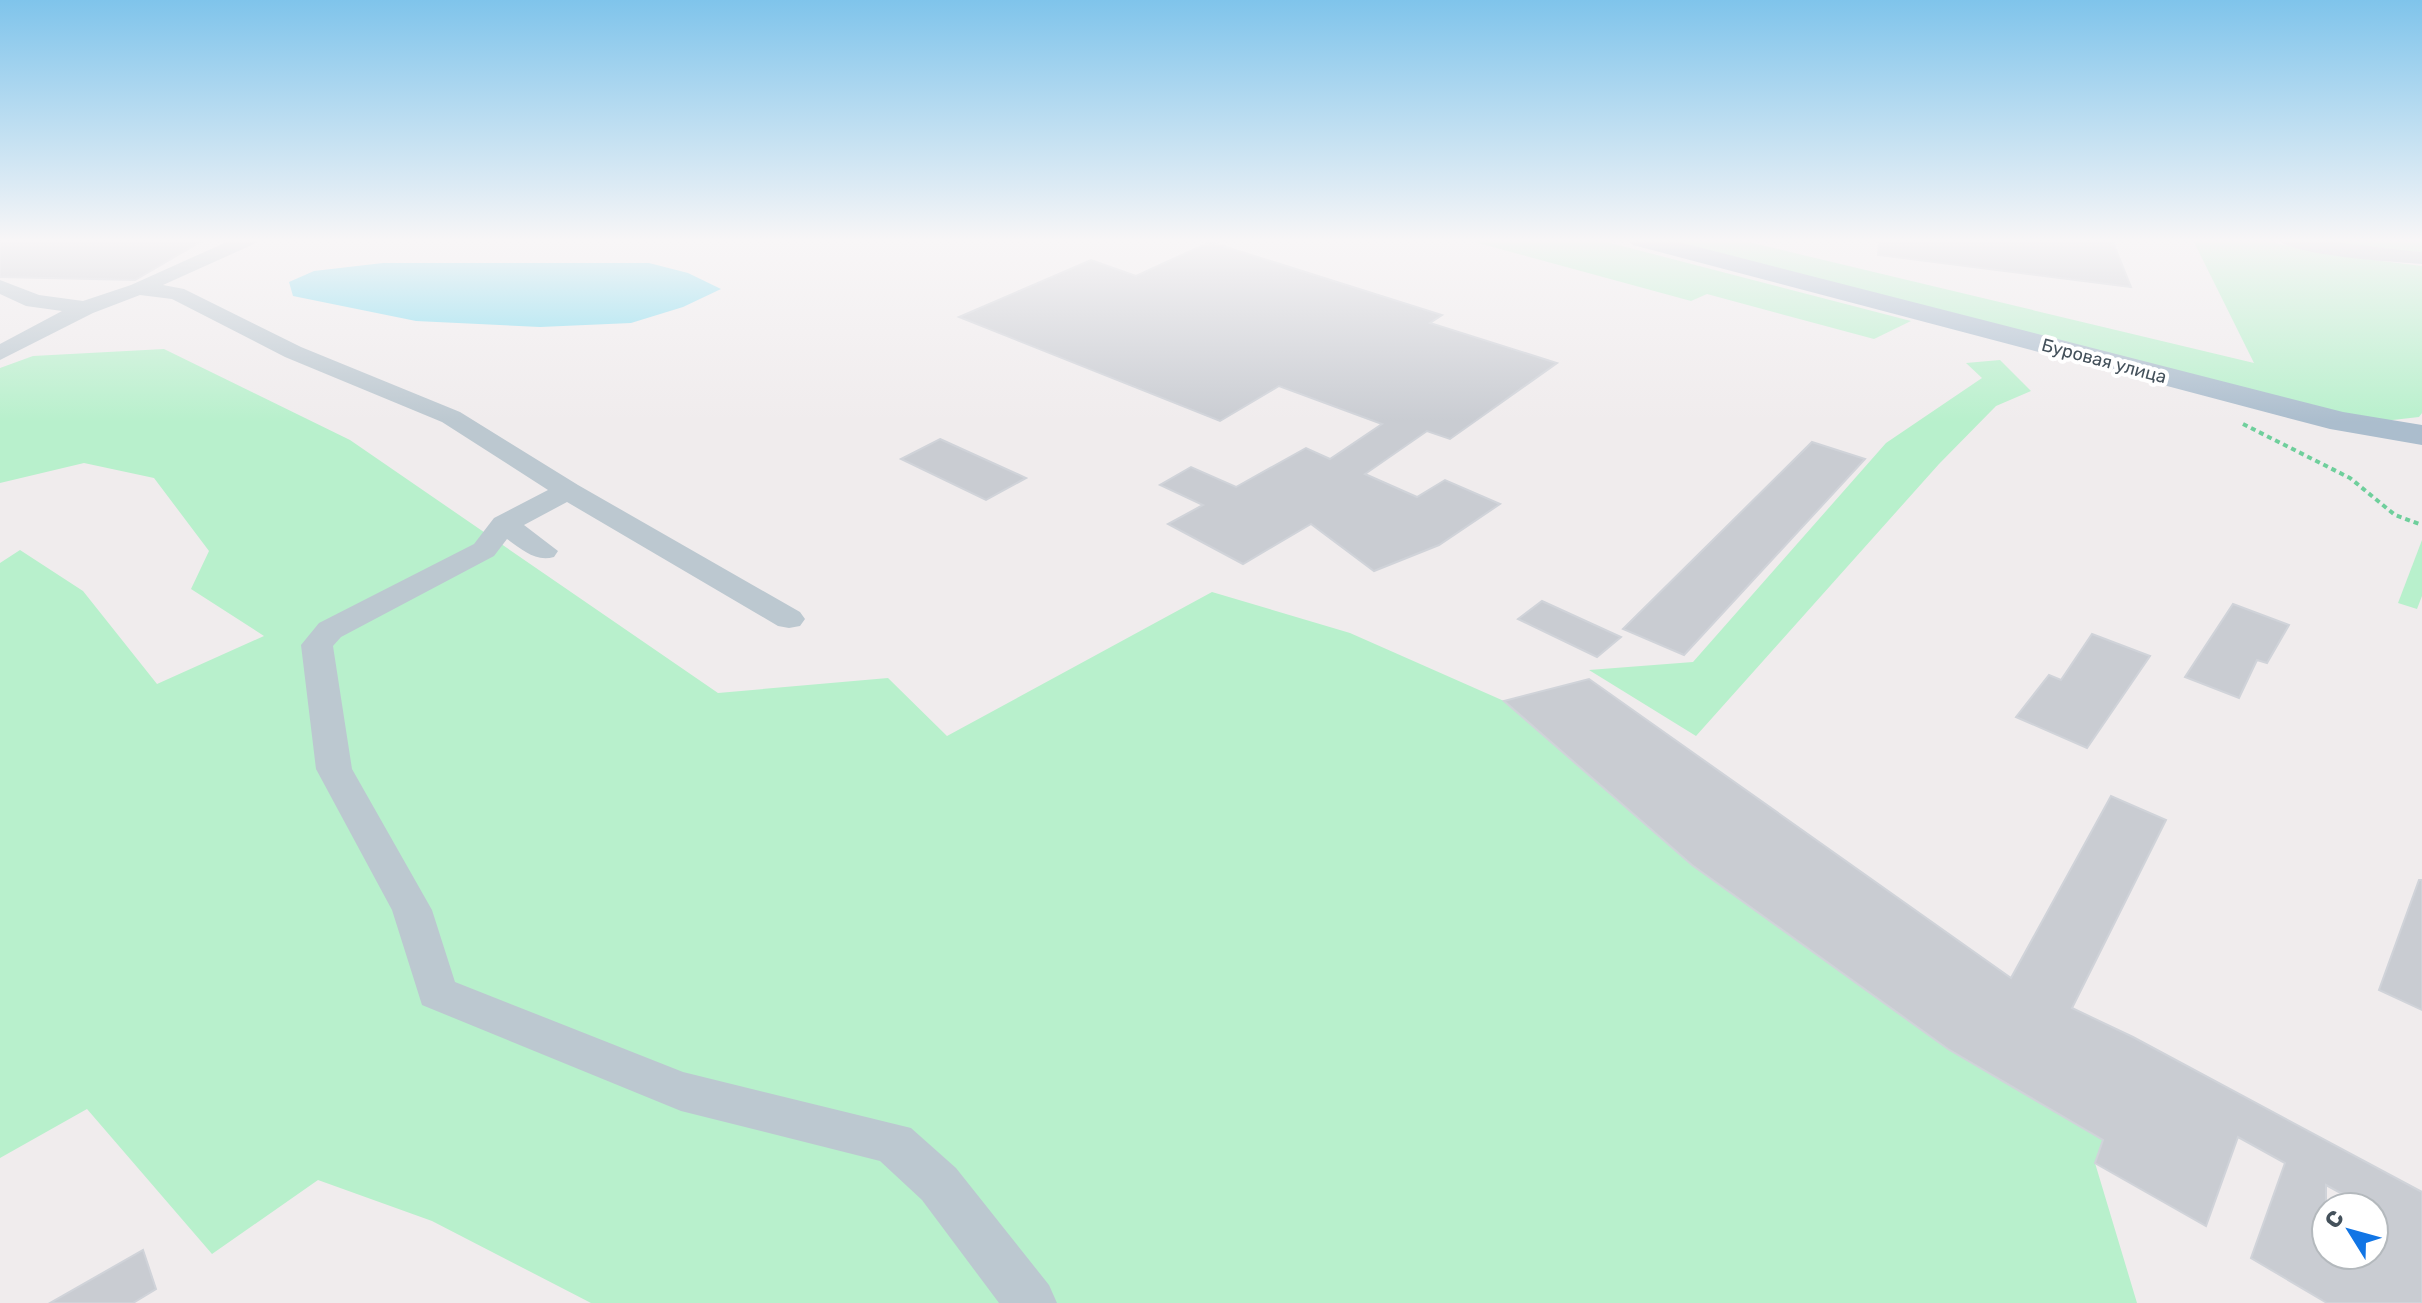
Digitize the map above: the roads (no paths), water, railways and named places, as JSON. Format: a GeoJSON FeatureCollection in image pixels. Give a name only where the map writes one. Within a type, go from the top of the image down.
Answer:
{"type":"FeatureCollection","features":[{"type":"Feature","properties":{"kind":"main road","name":"Буровая улица"},"geometry":{"type":"LineString","coordinates":[[1879,301],[2382,430],[2422,435]]}},
{"type":"Feature","properties":{"kind":"street"},"geometry":{"type":"LineString","coordinates":[[34,301],[85,308]]}},
{"type":"Feature","properties":{"kind":"street"},"geometry":{"type":"LineString","coordinates":[[0,353],[85,308],[105,301]]}},
{"type":"Feature","properties":{"kind":"street"},"geometry":{"type":"LineString","coordinates":[[192,301],[293,352],[451,417],[568,491],[789,619]]}},
{"type":"Feature","properties":{"kind":"street"},"geometry":{"type":"LineString","coordinates":[[568,491],[504,524],[484,550],[330,630],[317,645],[334,769],[412,910],[437,993],[681,1091],[894,1143],[939,1184],[1031,1303]]}},
{"type":"Feature","properties":{"kind":"street"},"geometry":{"type":"LineString","coordinates":[[504,524],[544,551]]}},
{"type":"Feature","properties":{"kind":"water"},"geometry":{"type":"Polygon","coordinates":[[[317,301],[696,301],[631,323],[540,327],[416,321],[317,301]]]}}]}
